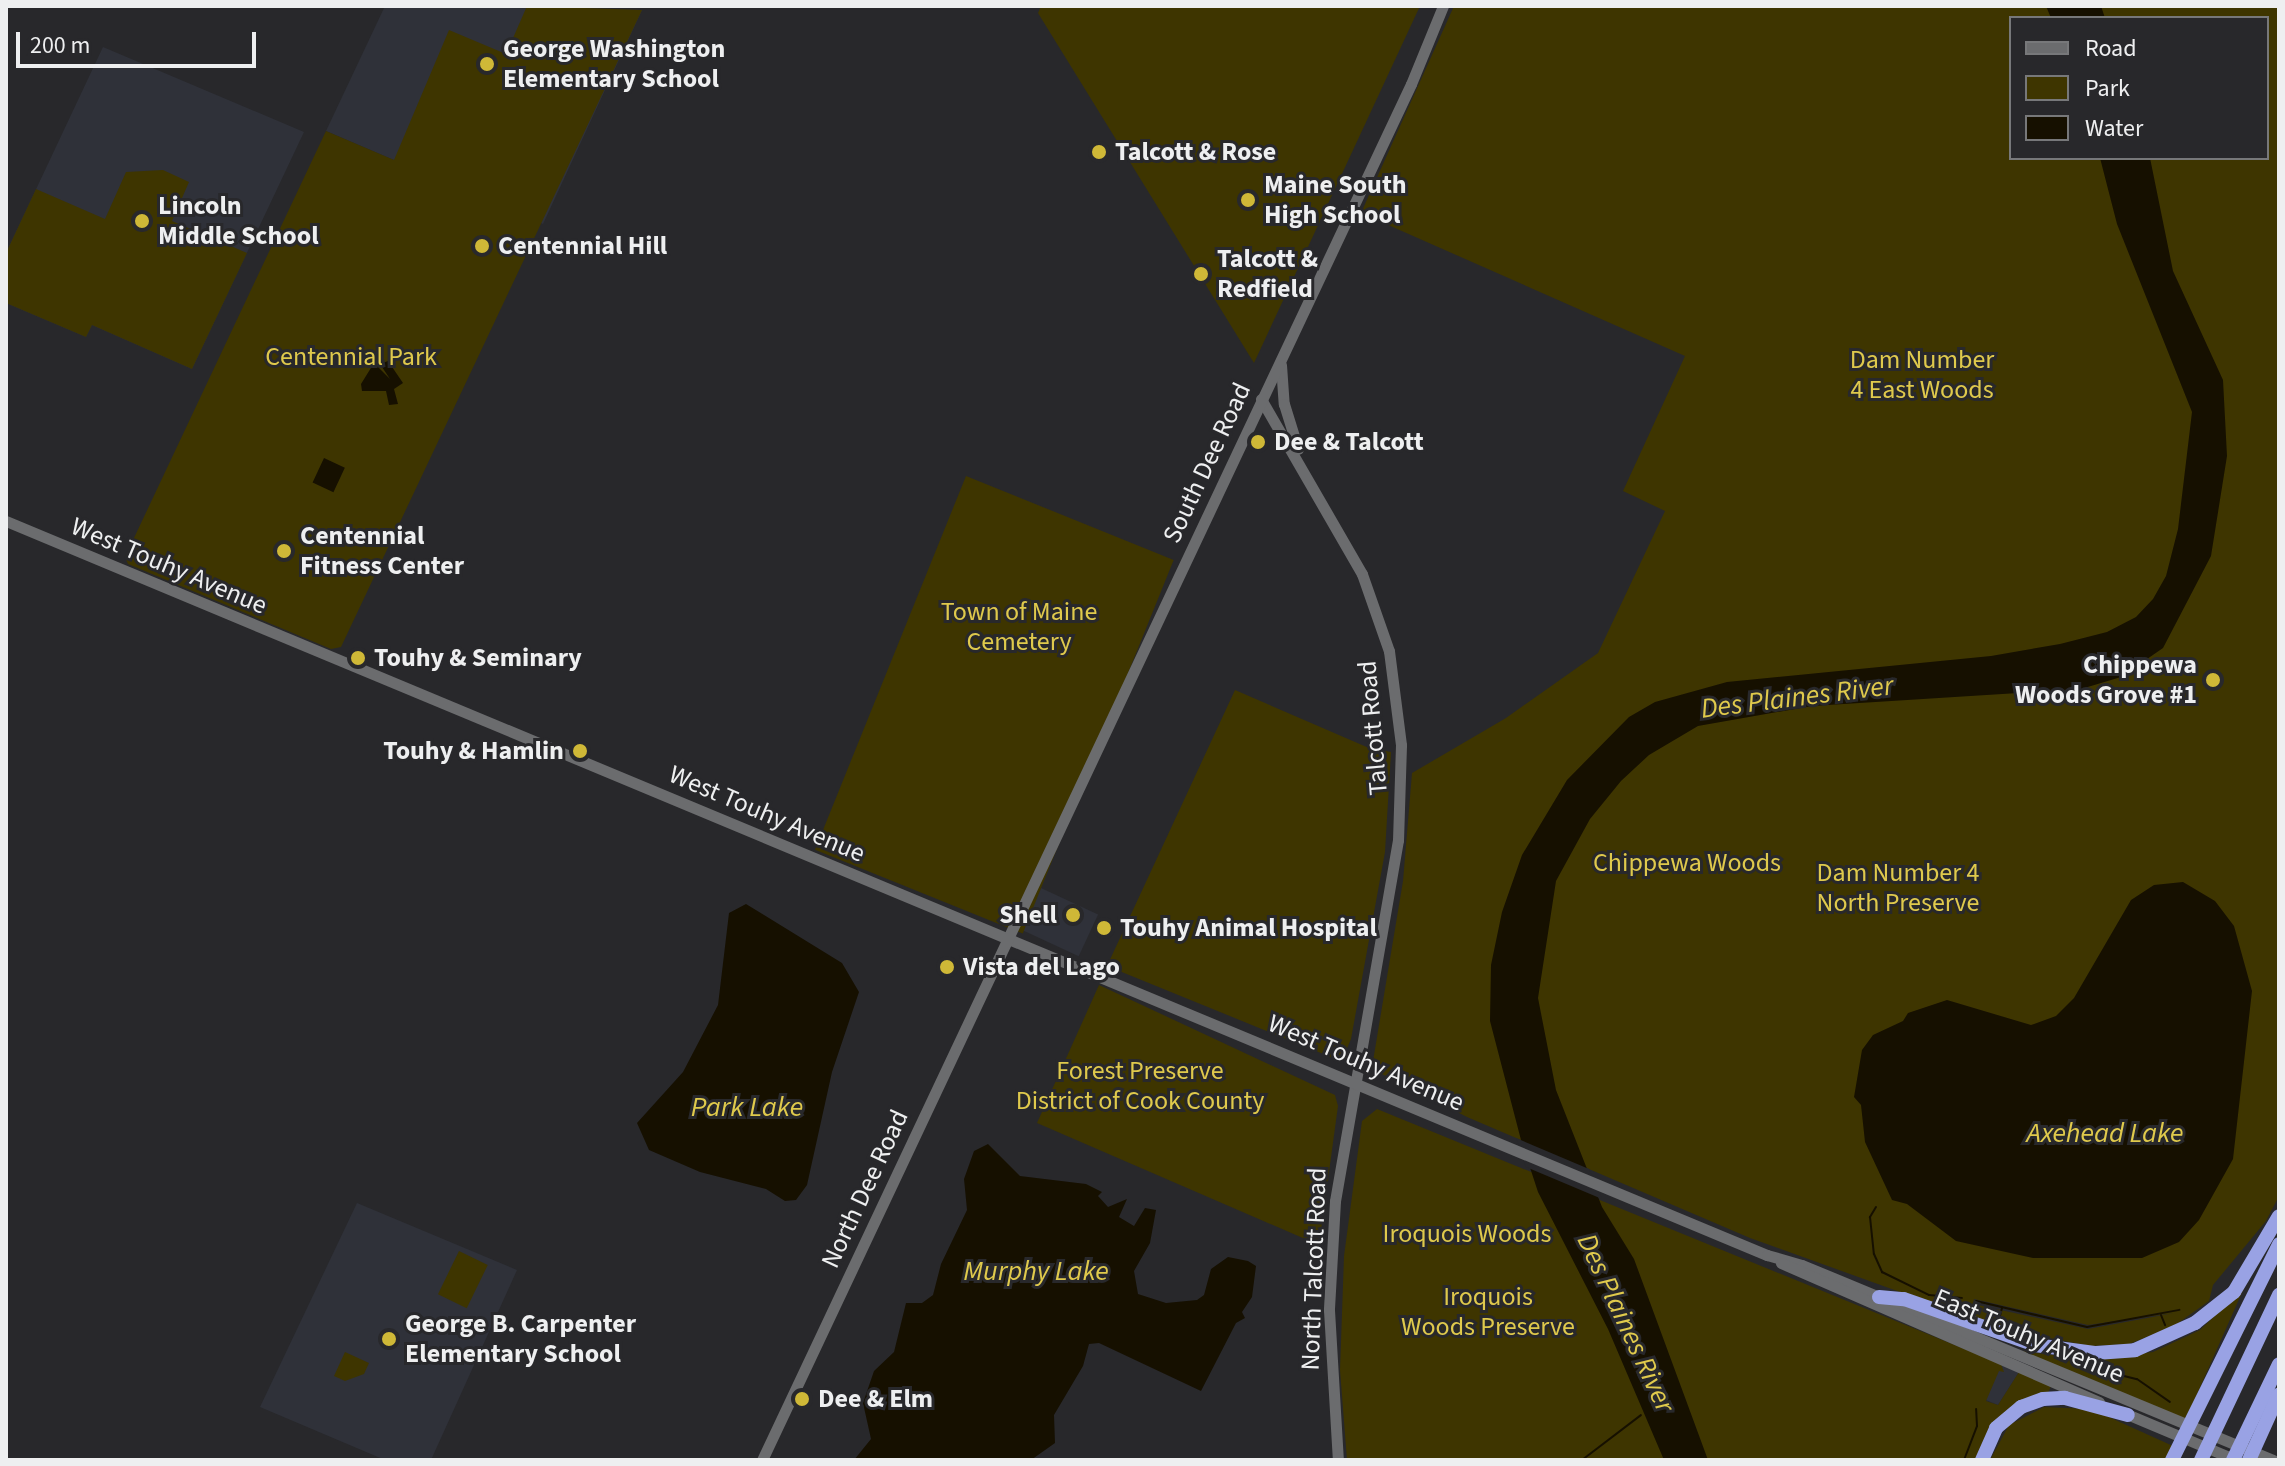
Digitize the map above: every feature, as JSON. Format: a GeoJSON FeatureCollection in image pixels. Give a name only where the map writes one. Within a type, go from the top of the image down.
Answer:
{"type":"FeatureCollection","features":[{"type":"Feature","properties":{"kind":"highway"},"geometry":{"type":"LineString","coordinates":[[1879,1297],[1904,1299],[2035,1345],[2096,1353],[2135,1350],[2195,1323],[2234,1292],[2279,1216]]}},
{"type":"Feature","properties":{"kind":"highway"},"geometry":{"type":"LineString","coordinates":[[2178,1456],[2279,1244]]}},
{"type":"Feature","properties":{"kind":"highway"},"geometry":{"type":"LineString","coordinates":[[2201,1460],[2279,1295]]}},
{"type":"Feature","properties":{"kind":"highway"},"geometry":{"type":"LineString","coordinates":[[2249,1450],[2279,1364]]}},
{"type":"Feature","properties":{"kind":"highway"},"geometry":{"type":"LineString","coordinates":[[2235,1460],[2249,1450],[2279,1394]]}},
{"type":"Feature","properties":{"kind":"highway"},"geometry":{"type":"LineString","coordinates":[[1982,1460],[1996,1428],[2021,1407],[2043,1399],[2065,1398],[2128,1415]]}},
{"type":"Feature","properties":{"kind":"main road","name":"South Dee Road"},"geometry":{"type":"LineString","coordinates":[[1007,936],[1284,351],[1443,6]]}},
{"type":"Feature","properties":{"kind":"main road"},"geometry":{"type":"LineString","coordinates":[[1284,351],[1284,404],[1302,461]]}},
{"type":"Feature","properties":{"kind":"main road","name":"Talcott Road"},"geometry":{"type":"LineString","coordinates":[[1261,399],[1302,461],[1343,533],[1375,607],[1390,653],[1398,713],[1403,798],[1355,1081]]}},
{"type":"Feature","properties":{"kind":"main road","name":"West Touhy Avenue"},"geometry":{"type":"LineString","coordinates":[[6,521],[1355,1081],[1511,1149]]}},
{"type":"Feature","properties":{"kind":"main road","name":"North Dee Road"},"geometry":{"type":"LineString","coordinates":[[762,1460],[1007,936]]}},
{"type":"Feature","properties":{"kind":"main road","name":"North Talcott Road"},"geometry":{"type":"LineString","coordinates":[[1338,1460],[1331,1381],[1331,1252],[1355,1081]]}},
{"type":"Feature","properties":{"kind":"main road","name":"East Touhy Avenue"},"geometry":{"type":"LineString","coordinates":[[1511,1149],[2273,1460]]}},
{"type":"Feature","properties":{"kind":"main road","name":"East Touhy Avenue"},"geometry":{"type":"LineString","coordinates":[[1767,1255],[1798,1273],[2235,1460]]}},
{"type":"Feature","properties":{"kind":"shaded area","name":"George Washington Elementary School"},"geometry":{"type":"Polygon","coordinates":[[[385,6],[642,10],[543,224],[326,131],[385,6]]]}},
{"type":"Feature","properties":{"kind":"shaded area","name":"Lincoln Middle School"},"geometry":{"type":"Polygon","coordinates":[[[103,47],[304,132],[192,369],[92,325],[86,337],[6,303],[6,253],[103,47]]]}},
{"type":"Feature","properties":{"kind":"shaded area"},"geometry":{"type":"Polygon","coordinates":[[[1041,888],[1098,915],[1079,956],[1022,930],[1041,888]]]}},
{"type":"Feature","properties":{"kind":"shaded area","name":"George B. Carpenter Elementary School"},"geometry":{"type":"Polygon","coordinates":[[[357,1203],[517,1270],[431,1460],[385,1460],[260,1407],[357,1203]]]}},
{"type":"Feature","properties":{"kind":"shaded area"},"geometry":{"type":"Polygon","coordinates":[[[2001,1364],[2019,1372],[1998,1405],[1986,1400],[2001,1364]]]}},
{"type":"Feature","properties":{"kind":"green space","name":"Centennial Park"},"geometry":{"type":"Polygon","coordinates":[[[527,6],[642,10],[341,647],[331,649],[128,564],[125,557],[326,131],[394,160],[449,30],[506,54],[527,6]]]}},
{"type":"Feature","properties":{"kind":"green space","name":"Maine South High School"},"geometry":{"type":"Polygon","coordinates":[[[1041,6],[1420,6],[1254,363],[1038,13],[1041,6]]]}},
{"type":"Feature","properties":{"kind":"green space","name":"Dam Number 4 North Preserve"},"geometry":{"type":"Polygon","coordinates":[[[1454,6],[2279,6],[2279,1196],[2266,1221],[2213,1285],[2209,1301],[2174,1326],[2129,1344],[2090,1346],[2000,1328],[1750,1238],[1467,1117],[1376,1071],[1373,1061],[1403,881],[1412,773],[1506,718],[1598,653],[1665,511],[1623,491],[1685,356],[1361,213],[1454,6]],[[1974,1299],[1973,1304],[2088,1329],[2174,1313],[2088,1325],[1974,1299]]]}},
{"type":"Feature","properties":{"kind":"green space"},"geometry":{"type":"Polygon","coordinates":[[[163,170],[189,182],[172,221],[247,253],[192,369],[92,325],[86,337],[6,303],[6,253],[36,189],[105,219],[126,172],[163,170]]]}},
{"type":"Feature","properties":{"kind":"green space","name":"Town of Maine Cemetery"},"geometry":{"type":"Polygon","coordinates":[[[966,476],[1174,560],[1023,934],[815,850],[966,476]]]}},
{"type":"Feature","properties":{"kind":"green space"},"geometry":{"type":"Polygon","coordinates":[[[1235,690],[1369,748],[1391,752],[1385,852],[1351,1039],[1345,1053],[1333,1058],[1107,966],[1235,690]]]}},
{"type":"Feature","properties":{"kind":"green space","name":"Forest Preserve District of Cook County"},"geometry":{"type":"Polygon","coordinates":[[[1099,985],[1335,1095],[1338,1106],[1319,1245],[1037,1123],[1099,985]]]}},
{"type":"Feature","properties":{"kind":"green space","name":"Iroquois Woods Preserve"},"geometry":{"type":"Polygon","coordinates":[[[1377,1109],[2001,1364],[2004,1372],[1999,1371],[1986,1401],[1998,1405],[2019,1372],[2051,1386],[2048,1393],[1992,1425],[1977,1460],[1347,1460],[1340,1370],[1344,1256],[1362,1121],[1377,1109]]]}},
{"type":"Feature","properties":{"kind":"green space"},"geometry":{"type":"Polygon","coordinates":[[[459,1251],[488,1265],[467,1308],[438,1294],[459,1251]]]}},
{"type":"Feature","properties":{"kind":"green space"},"geometry":{"type":"Polygon","coordinates":[[[2244,1288],[2186,1419],[2021,1351],[2093,1360],[2153,1352],[2200,1330],[2244,1288]]]}},
{"type":"Feature","properties":{"kind":"green space"},"geometry":{"type":"Polygon","coordinates":[[[345,1352],[369,1363],[364,1374],[345,1381],[334,1376],[345,1352]]]}},
{"type":"Feature","properties":{"kind":"green space"},"geometry":{"type":"Polygon","coordinates":[[[2044,1407],[2091,1409],[2173,1446],[2165,1460],[1990,1460],[2009,1425],[2044,1407]]]}},
{"type":"Feature","properties":{"kind":"water"},"geometry":{"type":"Polygon","coordinates":[[[2046,6],[2101,6],[2104,16],[2050,16],[2046,6]]]}},
{"type":"Feature","properties":{"kind":"water","name":"Des Plaines River"},"geometry":{"type":"Polygon","coordinates":[[[2101,160],[2150,160],[2173,271],[2223,380],[2227,456],[2211,556],[2163,648],[2121,677],[2081,689],[1812,706],[1698,726],[1649,755],[1621,781],[1590,819],[1556,881],[1538,998],[1556,1090],[1602,1207],[1634,1259],[1708,1460],[1664,1460],[1608,1329],[1538,1192],[1490,1021],[1491,965],[1502,912],[1522,855],[1567,780],[1629,717],[1655,702],[1727,682],[1991,656],[2060,644],[2107,632],[2136,617],[2153,599],[2166,576],[2178,529],[2192,412],[2117,224],[2101,160]]]}},
{"type":"Feature","properties":{"kind":"water"},"geometry":{"type":"Polygon","coordinates":[[[388,361],[403,383],[394,389],[398,404],[389,405],[386,391],[362,391],[361,384],[374,363],[390,379],[380,364],[388,361]]]}},
{"type":"Feature","properties":{"kind":"water"},"geometry":{"type":"Polygon","coordinates":[[[324,458],[345,468],[333,492],[313,482],[324,458]]]}},
{"type":"Feature","properties":{"kind":"water","name":"Axehead Lake"},"geometry":{"type":"Polygon","coordinates":[[[2183,882],[2215,901],[2234,926],[2252,991],[2233,1159],[2199,1220],[2179,1242],[2142,1258],[2033,1258],[1956,1241],[1907,1204],[1892,1200],[1865,1142],[1861,1105],[1854,1097],[1862,1050],[1873,1035],[1903,1021],[1908,1013],[1947,1000],[2031,1025],[2056,1016],[2074,998],[2131,900],[2154,885],[2183,882]]]}},
{"type":"Feature","properties":{"kind":"water","name":"Park Lake"},"geometry":{"type":"Polygon","coordinates":[[[746,904],[842,963],[859,992],[832,1072],[807,1185],[796,1200],[785,1201],[766,1189],[700,1172],[649,1150],[637,1123],[683,1072],[718,1005],[729,913],[746,904]]]}},
{"type":"Feature","properties":{"kind":"water","name":"Murphy Lake"},"geometry":{"type":"Polygon","coordinates":[[[988,1144],[1020,1176],[1086,1184],[1102,1192],[1098,1196],[1108,1207],[1127,1199],[1119,1217],[1134,1226],[1145,1208],[1156,1210],[1150,1243],[1134,1271],[1138,1294],[1166,1303],[1197,1300],[1204,1295],[1211,1269],[1228,1257],[1256,1266],[1252,1297],[1242,1312],[1245,1318],[1236,1323],[1201,1391],[1099,1343],[1089,1344],[1083,1366],[1054,1415],[1055,1443],[1031,1460],[854,1460],[871,1439],[863,1403],[874,1371],[894,1352],[906,1303],[922,1303],[933,1295],[941,1264],[967,1210],[964,1179],[974,1151],[988,1144]]]}},
{"type":"Feature","properties":{"kind":"pier"},"geometry":{"type":"Polygon","coordinates":[[[1516,1138],[1589,1169],[1602,1199],[1526,1167],[1516,1138]]]}},
{"type":"Feature","properties":{"kind":"waterway"},"geometry":{"type":"LineString","coordinates":[[1876,1207],[1870,1217],[1874,1254],[1882,1272],[1929,1295],[1962,1298]]}},
{"type":"Feature","properties":{"kind":"waterway"},"geometry":{"type":"LineString","coordinates":[[1976,1301],[2087,1327],[2179,1310]]}},
{"type":"Feature","properties":{"kind":"waterway"},"geometry":{"type":"LineString","coordinates":[[1998,1323],[2002,1308]]}},
{"type":"Feature","properties":{"kind":"waterway"},"geometry":{"type":"LineString","coordinates":[[2161,1315],[2165,1325]]}},
{"type":"Feature","properties":{"kind":"waterway"},"geometry":{"type":"LineString","coordinates":[[2104,1371],[2137,1379],[2170,1402]]}},
{"type":"Feature","properties":{"kind":"waterway"},"geometry":{"type":"LineString","coordinates":[[2097,1372],[2105,1375]]}},
{"type":"Feature","properties":{"kind":"waterway"},"geometry":{"type":"LineString","coordinates":[[1964,1460],[1977,1426],[1976,1409]]}},
{"type":"Feature","properties":{"kind":"waterway","name":"Des Plaines River"},"geometry":{"type":"LineString","coordinates":[[1582,1460],[1641,1415]]}},
{"type":"Feature","properties":{"kind":"place","name":"George Washington Elementary School"},"geometry":{"type":"Point","coordinates":[487,64]}},
{"type":"Feature","properties":{"kind":"place","name":"Talcott & Rose"},"geometry":{"type":"Point","coordinates":[1099,152]}},
{"type":"Feature","properties":{"kind":"place","name":"Maine South High School"},"geometry":{"type":"Point","coordinates":[1248,200]}},
{"type":"Feature","properties":{"kind":"place","name":"Lincoln Middle School"},"geometry":{"type":"Point","coordinates":[142,221]}},
{"type":"Feature","properties":{"kind":"place","name":"Centennial Hill"},"geometry":{"type":"Point","coordinates":[482,246]}},
{"type":"Feature","properties":{"kind":"place","name":"Talcott & Redfield"},"geometry":{"type":"Point","coordinates":[1201,274]}},
{"type":"Feature","properties":{"kind":"place","name":"Dee & Talcott"},"geometry":{"type":"Point","coordinates":[1258,442]}},
{"type":"Feature","properties":{"kind":"place","name":"Centennial Fitness Center"},"geometry":{"type":"Point","coordinates":[284,551]}},
{"type":"Feature","properties":{"kind":"place","name":"Touhy & Seminary"},"geometry":{"type":"Point","coordinates":[358,658]}},
{"type":"Feature","properties":{"kind":"place","name":"Chippewa Woods Grove #1"},"geometry":{"type":"Point","coordinates":[2213,680]}},
{"type":"Feature","properties":{"kind":"place","name":"Touhy & Hamlin"},"geometry":{"type":"Point","coordinates":[580,751]}},
{"type":"Feature","properties":{"kind":"place","name":"Shell"},"geometry":{"type":"Point","coordinates":[1073,915]}},
{"type":"Feature","properties":{"kind":"place","name":"Touhy Animal Hospital"},"geometry":{"type":"Point","coordinates":[1104,928]}},
{"type":"Feature","properties":{"kind":"place","name":"Vista del Lago"},"geometry":{"type":"Point","coordinates":[947,967]}},
{"type":"Feature","properties":{"kind":"place","name":"George B. Carpenter Elementary School"},"geometry":{"type":"Point","coordinates":[389,1339]}},
{"type":"Feature","properties":{"kind":"place","name":"Dee & Elm"},"geometry":{"type":"Point","coordinates":[802,1399]}},
{"type":"Feature","properties":{"kind":"park label","name":"Dam Number 4 East Woods"},"geometry":{"type":"Point","coordinates":[1922,375]}},
{"type":"Feature","properties":{"kind":"park label","name":"Chippewa Woods"},"geometry":{"type":"Point","coordinates":[1687,863]}},
{"type":"Feature","properties":{"kind":"park label","name":"Iroquois Woods"},"geometry":{"type":"Point","coordinates":[1467,1234]}}]}
